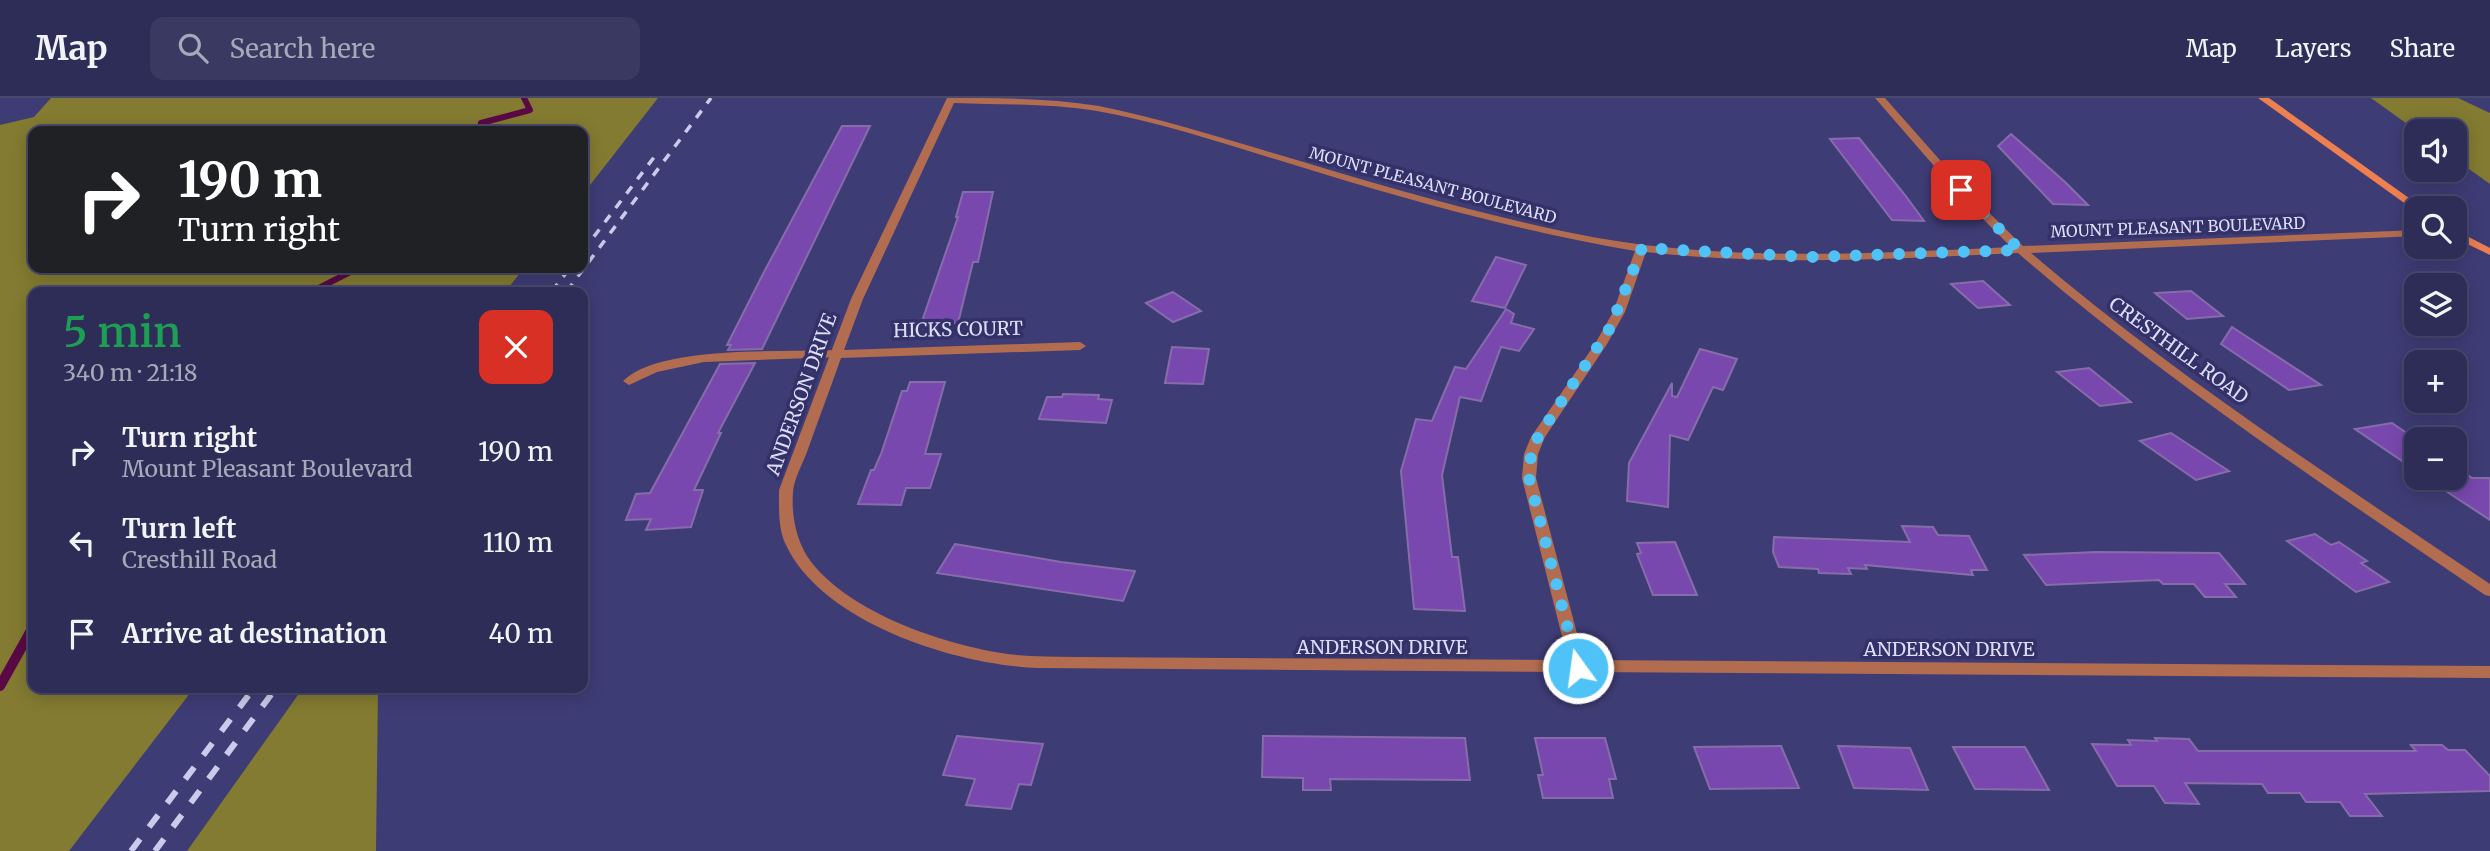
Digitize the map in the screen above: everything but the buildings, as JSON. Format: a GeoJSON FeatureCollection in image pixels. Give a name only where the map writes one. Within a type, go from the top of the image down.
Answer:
{"type":"FeatureCollection","features":[{"type":"Feature","properties":{"kind":"street","name":"CRESTHILL ROAD"},"geometry":{"type":"LineString","coordinates":[[1880,98],[1942,171],[2020,250],[2097,315],[2208,396],[2490,591]]}},
{"type":"Feature","properties":{"kind":"street"},"geometry":{"type":"LineString","coordinates":[[2263,98],[2404,198]]}},
{"type":"Feature","properties":{"kind":"street","name":"MOUNT PLEASANT BOULEVARD"},"geometry":{"type":"LineString","coordinates":[[952,99],[1064,104],[1099,110],[1466,213],[1531,229],[1642,248],[1797,257],[2404,234]]}},
{"type":"Feature","properties":{"kind":"street","name":"ANDERSON DRIVE"},"geometry":{"type":"LineString","coordinates":[[952,99],[857,299],[786,490],[786,517],[793,544],[806,565],[834,591],[862,610],[902,631],[949,648],[1002,659],[1219,666],[2490,672]]}},
{"type":"Feature","properties":{"kind":"street"},"geometry":{"type":"LineString","coordinates":[[2467,240],[2490,252]]}},
{"type":"Feature","properties":{"kind":"street"},"geometry":{"type":"LineString","coordinates":[[1578,668],[1529,478],[1531,454],[1538,437],[1619,313],[1642,248]]}},
{"type":"Feature","properties":{"kind":"street","name":"HICKS COURT"},"geometry":{"type":"LineString","coordinates":[[629,381],[656,368],[701,358],[1080,346]]}},
{"type":"Feature","properties":{"kind":"shaded area"},"geometry":{"type":"Polygon","coordinates":[[[51,98],[658,98],[588,188],[588,126],[28,126],[28,273],[520,273],[509,287],[28,287],[28,693],[190,693],[69,851],[0,851],[0,125],[34,117],[51,98]]]}},
{"type":"Feature","properties":{"kind":"shaded area"},"geometry":{"type":"Polygon","coordinates":[[[2371,98],[2458,98],[2490,113],[2490,184],[2467,168],[2467,119],[2404,119],[2404,122],[2371,98]]]}},
{"type":"Feature","properties":{"kind":"shaded area"},"geometry":{"type":"Polygon","coordinates":[[[299,693],[378,693],[376,851],[187,851],[299,693]]]}},
{"type":"Feature","properties":{"kind":"waterway"},"geometry":{"type":"LineString","coordinates":[[483,126],[481,123],[530,110],[524,98]]}},
{"type":"Feature","properties":{"kind":"waterway"},"geometry":{"type":"LineString","coordinates":[[321,287],[348,273]]}},
{"type":"Feature","properties":{"kind":"waterway"},"geometry":{"type":"LineString","coordinates":[[0,686],[28,636]]}},
{"type":"Feature","properties":{"kind":"railway"},"geometry":{"type":"LineString","coordinates":[[588,263],[711,98]]}},
{"type":"Feature","properties":{"kind":"railway"},"geometry":{"type":"LineString","coordinates":[[588,244],[655,156]]}},
{"type":"Feature","properties":{"kind":"railway"},"geometry":{"type":"LineString","coordinates":[[555,287],[566,273]]}},
{"type":"Feature","properties":{"kind":"railway"},"geometry":{"type":"LineString","coordinates":[[570,287],[580,273]]}},
{"type":"Feature","properties":{"kind":"railway"},"geometry":{"type":"LineString","coordinates":[[131,851],[250,693]]}},
{"type":"Feature","properties":{"kind":"railway"},"geometry":{"type":"LineString","coordinates":[[155,851],[272,693]]}},
{"type":"Feature","properties":{"kind":"route"},"geometry":{"type":"LineString","coordinates":[[1578,668],[1529,478],[1531,454],[1538,437],[1619,313],[1642,248],[1772,257],[1885,256],[2020,250],[1961,190]]}}]}
